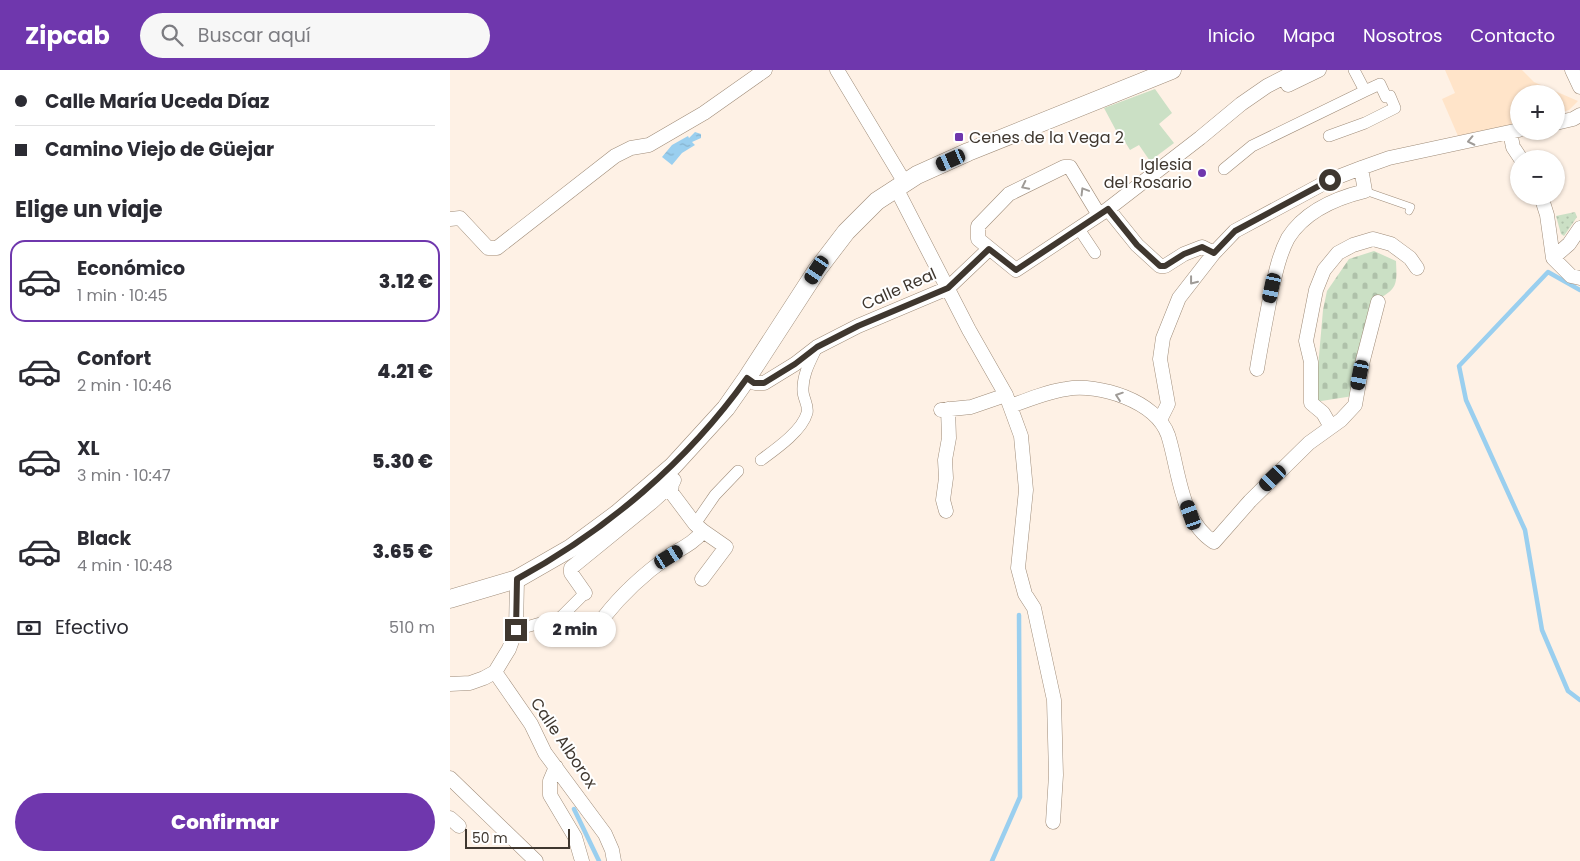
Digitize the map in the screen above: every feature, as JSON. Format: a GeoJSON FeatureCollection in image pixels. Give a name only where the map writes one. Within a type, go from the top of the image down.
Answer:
{"type":"FeatureCollection","features":[{"type":"Feature","properties":{"kind":"street"},"geometry":{"type":"LineString","coordinates":[[450,218],[460,218],[488,248],[497,248],[615,156],[632,148],[649,145],[657,141],[704,113],[765,70]]}},
{"type":"Feature","properties":{"kind":"street"},"geometry":{"type":"LineString","coordinates":[[837,70],[901,185],[948,288],[1008,400],[1021,436],[1026,490],[1018,568],[1025,594],[1034,608],[1054,700],[1056,775],[1053,822]]}},
{"type":"Feature","properties":{"kind":"street"},"geometry":{"type":"LineString","coordinates":[[450,599],[517,579],[571,548],[617,514],[672,466],[726,408],[817,270],[846,232],[877,201],[917,175],[968,152],[1172,70]]}},
{"type":"Feature","properties":{"kind":"street"},"geometry":{"type":"LineString","coordinates":[[1214,253],[1202,247],[1184,254],[1165,266],[1160,266],[1103,212],[1070,167],[1064,167],[1010,194],[978,226],[978,239],[1016,270],[1103,212],[1200,138],[1241,104],[1267,86],[1298,70]]}},
{"type":"Feature","properties":{"kind":"street"},"geometry":{"type":"LineString","coordinates":[[1241,104],[1250,104],[1319,70]]}},
{"type":"Feature","properties":{"kind":"street"},"geometry":{"type":"LineString","coordinates":[[1354,70],[1365,91]]}},
{"type":"Feature","properties":{"kind":"street"},"geometry":{"type":"LineString","coordinates":[[1572,70],[1580,87]]}},
{"type":"Feature","properties":{"kind":"street"},"geometry":{"type":"LineString","coordinates":[[1224,169],[1252,146],[1380,84],[1386,97],[1390,96],[1395,108],[1365,123],[1329,136]]}},
{"type":"Feature","properties":{"kind":"street"},"geometry":{"type":"LineString","coordinates":[[1565,121],[1580,115]]}},
{"type":"Feature","properties":{"kind":"street"},"geometry":{"type":"LineString","coordinates":[[1160,420],[1168,404],[1160,359],[1163,338],[1179,298],[1214,253],[1235,231],[1330,180],[1361,168],[1389,158],[1510,132]]}},
{"type":"Feature","properties":{"kind":"street"},"geometry":{"type":"LineString","coordinates":[[1257,369],[1276,269],[1288,239],[1300,224],[1319,208],[1343,196],[1365,191],[1361,168]]}},
{"type":"Feature","properties":{"kind":"street"},"geometry":{"type":"LineString","coordinates":[[1544,205],[1553,258],[1570,276],[1580,278]]}},
{"type":"Feature","properties":{"kind":"street"},"geometry":{"type":"LineString","coordinates":[[1553,258],[1569,244],[1580,228]]}},
{"type":"Feature","properties":{"kind":"street"},"geometry":{"type":"LineString","coordinates":[[1078,229],[1095,253]]}},
{"type":"Feature","properties":{"kind":"street"},"geometry":{"type":"LineString","coordinates":[[1332,427],[1323,413],[1311,403],[1311,362],[1306,342],[1316,290],[1324,270],[1338,253],[1353,245],[1373,239],[1391,244],[1410,258],[1417,268]]}},
{"type":"Feature","properties":{"kind":"street","name":"Calle Real"},"geometry":{"type":"LineString","coordinates":[[747,378],[754,383],[764,383],[795,364],[817,347],[858,326],[948,288],[989,249]]}},
{"type":"Feature","properties":{"kind":"street"},"geometry":{"type":"LineString","coordinates":[[946,512],[943,500],[946,478],[944,460],[949,438],[945,410],[1038,396],[1068,388],[1095,389],[1121,395],[1146,409],[1160,420],[1167,434],[1179,482],[1191,515],[1205,536],[1214,542],[1250,501],[1309,443],[1341,420],[1355,405],[1363,360],[1378,302]]}},
{"type":"Feature","properties":{"kind":"street"},"geometry":{"type":"LineString","coordinates":[[761,460],[784,443],[804,421],[808,411],[802,390],[805,374],[817,347]]}},
{"type":"Feature","properties":{"kind":"street"},"geometry":{"type":"LineString","coordinates":[[672,466],[677,474],[672,484],[671,492],[699,527],[726,547],[702,579]]}},
{"type":"Feature","properties":{"kind":"street"},"geometry":{"type":"LineString","coordinates":[[604,617],[641,578],[669,557],[697,540],[699,527],[715,495],[738,471]]}},
{"type":"Feature","properties":{"kind":"street"},"geometry":{"type":"LineString","coordinates":[[516,630],[561,617],[585,593],[571,573],[571,568],[672,484]]}},
{"type":"Feature","properties":{"kind":"street"},"geometry":{"type":"LineString","coordinates":[[450,684],[470,683],[495,672],[509,649],[516,630],[517,579]]}},
{"type":"Feature","properties":{"kind":"street","name":"Calle Alborox"},"geometry":{"type":"LineString","coordinates":[[495,672],[531,724],[540,745],[605,834],[612,850],[614,861]]}},
{"type":"Feature","properties":{"kind":"street"},"geometry":{"type":"LineString","coordinates":[[556,768],[550,780],[550,795],[575,837],[582,861]]}},
{"type":"Feature","properties":{"kind":"street"},"geometry":{"type":"LineString","coordinates":[[450,778],[536,861]]}},
{"type":"Feature","properties":{"kind":"lane"},"geometry":{"type":"LineString","coordinates":[[1365,191],[1411,207],[1409,210]]}},
{"type":"Feature","properties":{"kind":"shaded area"},"geometry":{"type":"Polygon","coordinates":[[[1445,70],[1522,70],[1534,82],[1541,85],[1510,85],[1510,125],[1458,136],[1442,99],[1455,93],[1445,70]]]}},
{"type":"Feature","properties":{"kind":"shaded area"},"geometry":{"type":"Polygon","coordinates":[[[1565,95],[1578,101],[1569,110],[1565,111],[1565,95]]]}},
{"type":"Feature","properties":{"kind":"green space"},"geometry":{"type":"Polygon","coordinates":[[[1155,89],[1172,113],[1159,124],[1174,143],[1150,161],[1139,145],[1130,150],[1122,137],[1120,138],[1104,108],[1155,89]]]}},
{"type":"Feature","properties":{"kind":"green space"},"geometry":{"type":"Polygon","coordinates":[[[1575,212],[1577,217],[1564,236],[1561,234],[1556,216],[1575,212]]]}},
{"type":"Feature","properties":{"kind":"green space"},"geometry":{"type":"Polygon","coordinates":[[[1374,251],[1396,261],[1396,281],[1389,292],[1376,300],[1353,396],[1315,402],[1323,310],[1327,291],[1349,259],[1374,251]]]}},
{"type":"Feature","properties":{"kind":"water"},"geometry":{"type":"Polygon","coordinates":[[[695,132],[701,134],[701,138],[692,142],[695,145],[682,153],[672,165],[662,157],[672,145],[688,136],[689,138],[695,132]]]}},
{"type":"Feature","properties":{"kind":"waterway"},"geometry":{"type":"LineString","coordinates":[[1580,290],[1548,272],[1459,366],[1466,400],[1525,530],[1542,630],[1568,691],[1580,700]]}},
{"type":"Feature","properties":{"kind":"waterway"},"geometry":{"type":"LineString","coordinates":[[992,861],[1020,797],[1019,615]]}},
{"type":"Feature","properties":{"kind":"waterway"},"geometry":{"type":"LineString","coordinates":[[574,809],[599,861]]}},
{"type":"Feature","properties":{"kind":"place","name":"Cenes de la Vega 2"},"geometry":{"type":"Point","coordinates":[959,137]}},
{"type":"Feature","properties":{"kind":"place","name":"Iglesia del Rosario"},"geometry":{"type":"Point","coordinates":[1202,173]}},
{"type":"Feature","properties":{"kind":"route"},"geometry":{"type":"LineString","coordinates":[[516,630],[517,579],[571,548],[617,514],[659,478],[726,408],[747,378],[754,383],[764,383],[795,364],[817,347],[858,326],[948,288],[989,249],[1016,270],[1108,209],[1137,245],[1160,266],[1165,266],[1184,254],[1202,247],[1214,253],[1235,231],[1330,180]]}}]}
